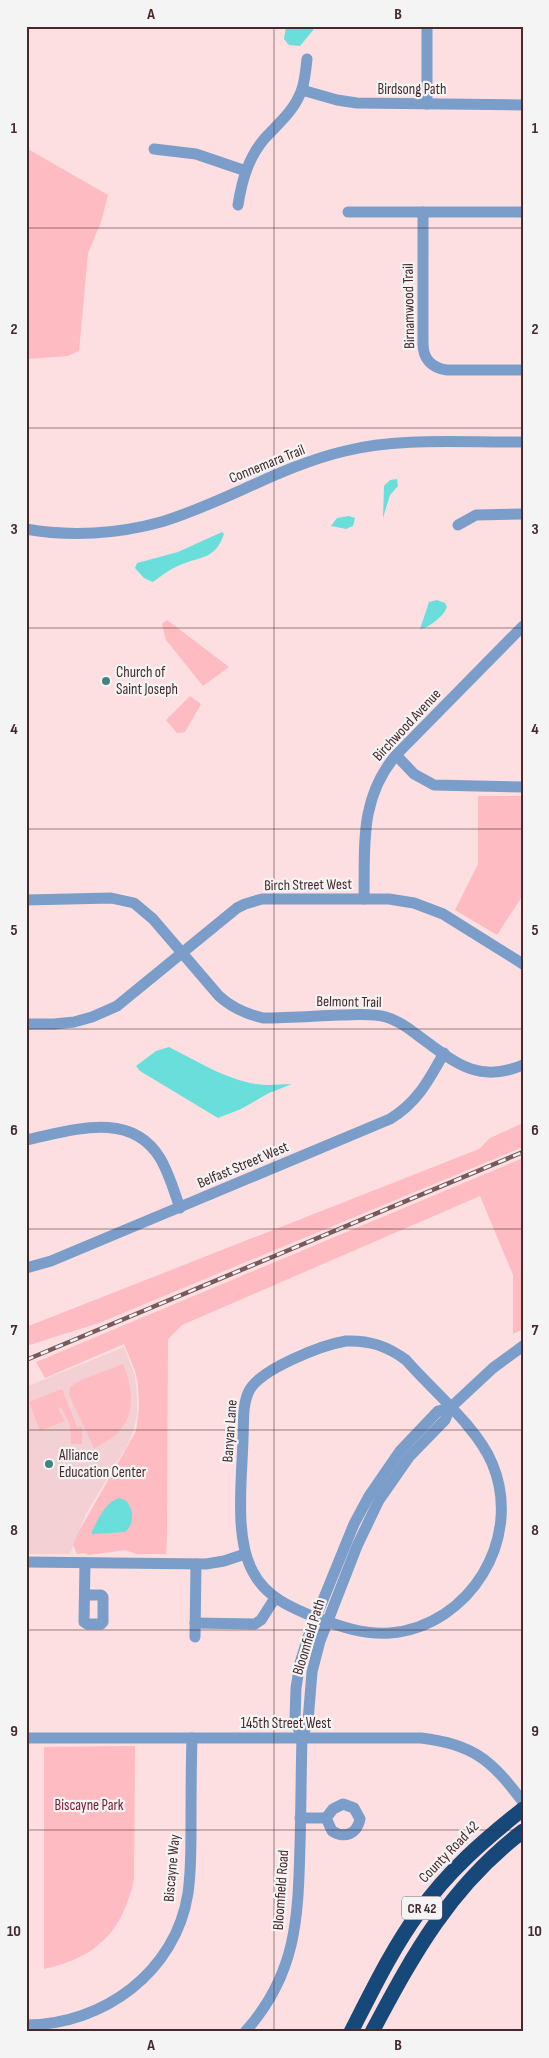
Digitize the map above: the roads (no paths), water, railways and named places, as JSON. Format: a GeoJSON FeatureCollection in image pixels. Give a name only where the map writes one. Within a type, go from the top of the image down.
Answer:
{"type":"FeatureCollection","features":[{"type":"Feature","properties":{"kind":"highway","name":"County Road 42"},"geometry":{"type":"LineString","coordinates":[[351,2032],[402,1937],[431,1896],[479,1844],[523,1809]]}},
{"type":"Feature","properties":{"kind":"highway","name":"CR 42"},"geometry":{"type":"LineString","coordinates":[[372,2032],[407,1966],[438,1918],[465,1884],[489,1860],[523,1831]]}},
{"type":"Feature","properties":{"kind":"street"},"geometry":{"type":"LineString","coordinates":[[427,27],[427,104]]}},
{"type":"Feature","properties":{"kind":"street"},"geometry":{"type":"LineString","coordinates":[[238,205],[246,171],[260,145],[291,111],[302,90],[307,59]]}},
{"type":"Feature","properties":{"kind":"street","name":"Birdsong Path"},"geometry":{"type":"LineString","coordinates":[[302,90],[337,100],[357,103],[523,105]]}},
{"type":"Feature","properties":{"kind":"street"},"geometry":{"type":"LineString","coordinates":[[154,149],[196,154],[246,171]]}},
{"type":"Feature","properties":{"kind":"street"},"geometry":{"type":"LineString","coordinates":[[348,212],[523,212]]}},
{"type":"Feature","properties":{"kind":"street","name":"Birnamwood Trail"},"geometry":{"type":"LineString","coordinates":[[423,212],[423,344],[427,360],[435,367],[447,370],[523,370]]}},
{"type":"Feature","properties":{"kind":"street","name":"Connemara Trail"},"geometry":{"type":"LineString","coordinates":[[26,529],[64,533],[92,533],[126,530],[161,522],[306,463],[368,446],[523,442]]}},
{"type":"Feature","properties":{"kind":"street"},"geometry":{"type":"LineString","coordinates":[[458,525],[476,515],[523,514]]}},
{"type":"Feature","properties":{"kind":"street","name":"Birchwood Avenue"},"geometry":{"type":"LineString","coordinates":[[364,899],[365,831],[369,804],[380,778],[396,755],[523,626]]}},
{"type":"Feature","properties":{"kind":"street"},"geometry":{"type":"LineString","coordinates":[[396,755],[421,779],[434,785],[523,787]]}},
{"type":"Feature","properties":{"kind":"street","name":"Belmont Trail"},"geometry":{"type":"LineString","coordinates":[[26,900],[110,898],[134,903],[147,912],[224,1002],[246,1014],[263,1018],[366,1014],[386,1017],[402,1024],[444,1054],[470,1068],[485,1073],[504,1072],[523,1065]]}},
{"type":"Feature","properties":{"kind":"street","name":"Birch Street West"},"geometry":{"type":"LineString","coordinates":[[26,1024],[64,1024],[107,1011],[125,1000],[230,914],[245,904],[270,898],[401,900],[432,909],[523,964]]}},
{"type":"Feature","properties":{"kind":"street","name":"Belfast Street West"},"geometry":{"type":"LineString","coordinates":[[26,1268],[51,1261],[180,1208],[398,1114],[421,1093],[444,1054]]}},
{"type":"Feature","properties":{"kind":"street"},"geometry":{"type":"LineString","coordinates":[[26,1140],[100,1126],[129,1131],[148,1144],[160,1157],[180,1208]]}},
{"type":"Feature","properties":{"kind":"street","name":"Banyan Lane"},"geometry":{"type":"LineString","coordinates":[[346,1341],[367,1342],[386,1347],[406,1360],[450,1408],[470,1427],[482,1443],[492,1462],[498,1480],[502,1506],[500,1531],[494,1551],[486,1571],[474,1588],[458,1604],[432,1620],[409,1629],[390,1633],[352,1630],[328,1622],[275,1598],[256,1578],[245,1554],[241,1524],[245,1405],[252,1386],[266,1372],[334,1344],[346,1341]]}},
{"type":"Feature","properties":{"kind":"street","name":"Bloomfield Path"},"geometry":{"type":"LineString","coordinates":[[302,1738],[308,1721],[314,1664],[360,1537],[379,1500],[409,1457],[445,1420],[450,1408],[493,1368],[523,1346]]}},
{"type":"Feature","properties":{"kind":"street","name":"Bloomfield Path"},"geometry":{"type":"LineString","coordinates":[[302,1738],[295,1720],[296,1688],[302,1654],[354,1524],[376,1484],[400,1451],[438,1411],[450,1408]]}},
{"type":"Feature","properties":{"kind":"street"},"geometry":{"type":"LineString","coordinates":[[26,1562],[196,1564],[224,1561],[245,1554]]}},
{"type":"Feature","properties":{"kind":"street"},"geometry":{"type":"LineString","coordinates":[[85,1563],[85,1595]]}},
{"type":"Feature","properties":{"kind":"street"},"geometry":{"type":"LineString","coordinates":[[195,1637],[196,1564]]}},
{"type":"Feature","properties":{"kind":"street"},"geometry":{"type":"LineString","coordinates":[[195,1623],[254,1624],[261,1620],[275,1598]]}},
{"type":"Feature","properties":{"kind":"street","name":"145th Street West"},"geometry":{"type":"LineString","coordinates":[[26,1738],[421,1738],[441,1740],[466,1748],[488,1761],[501,1773],[523,1802]]}},
{"type":"Feature","properties":{"kind":"street","name":"Biscayne Way"},"geometry":{"type":"LineString","coordinates":[[26,2025],[62,2022],[84,2016],[106,2006],[128,1993],[144,1978],[172,1940],[182,1917],[188,1895],[191,1870],[192,1738]]}},
{"type":"Feature","properties":{"kind":"street","name":"Bloomfield Road"},"geometry":{"type":"LineString","coordinates":[[245,2032],[277,1986],[288,1957],[298,1906],[302,1738]]}},
{"type":"Feature","properties":{"kind":"street"},"geometry":{"type":"LineString","coordinates":[[300,1818],[326,1818]]}},
{"type":"Feature","properties":{"kind":"water"},"geometry":{"type":"Polygon","coordinates":[[[286,26],[314,26],[314,29],[300,46],[289,45],[284,39],[286,26]]]}},
{"type":"Feature","properties":{"kind":"water"},"geometry":{"type":"Polygon","coordinates":[[[397,479],[398,486],[390,495],[383,518],[384,486],[390,480],[397,479]]]}},
{"type":"Feature","properties":{"kind":"water"},"geometry":{"type":"Polygon","coordinates":[[[349,516],[355,518],[353,526],[346,529],[331,526],[337,518],[349,516]]]}},
{"type":"Feature","properties":{"kind":"water"},"geometry":{"type":"Polygon","coordinates":[[[222,532],[224,534],[212,553],[176,567],[153,582],[144,578],[135,568],[137,563],[178,552],[222,532]]]}},
{"type":"Feature","properties":{"kind":"water"},"geometry":{"type":"Polygon","coordinates":[[[437,600],[445,603],[447,607],[445,611],[436,621],[420,629],[429,602],[437,600]]]}},
{"type":"Feature","properties":{"kind":"water"},"geometry":{"type":"Polygon","coordinates":[[[169,1047],[211,1069],[245,1082],[265,1085],[292,1084],[218,1118],[140,1071],[136,1066],[156,1051],[169,1047]]]}},
{"type":"Feature","properties":{"kind":"water"},"geometry":{"type":"Polygon","coordinates":[[[119,1498],[128,1503],[132,1512],[132,1520],[128,1529],[125,1532],[92,1534],[102,1512],[110,1503],[119,1498]]]}},
{"type":"Feature","properties":{"kind":"railway"},"geometry":{"type":"LineString","coordinates":[[26,1360],[523,1152]]}},
{"type":"Feature","properties":{"kind":"place","name":"Church of Saint Joseph"},"geometry":{"type":"Point","coordinates":[106,681]}},
{"type":"Feature","properties":{"kind":"place","name":"Alliance Education Center"},"geometry":{"type":"Point","coordinates":[49,1464]}},
{"type":"Feature","properties":{"kind":"park label","name":"Biscayne Park"},"geometry":{"type":"Point","coordinates":[89,1805]}}]}
